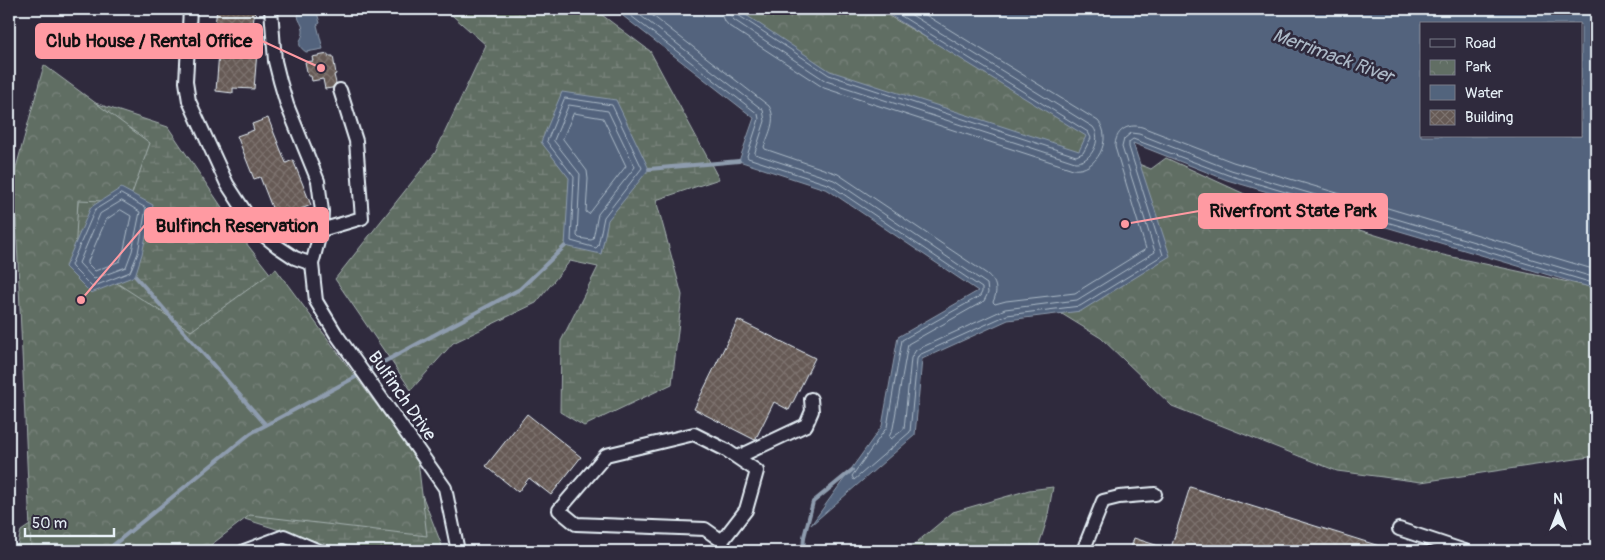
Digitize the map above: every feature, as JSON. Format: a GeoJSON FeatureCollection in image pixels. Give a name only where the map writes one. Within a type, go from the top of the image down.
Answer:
{"type":"FeatureCollection","features":[{"type":"Feature","properties":{"kind":"street"},"geometry":{"type":"LineString","coordinates":[[190,9],[186,82],[189,101],[223,175],[257,230],[289,254],[312,264]]}},
{"type":"Feature","properties":{"kind":"street","name":"Bulfinch Drive"},"geometry":{"type":"LineString","coordinates":[[271,9],[275,61],[287,105],[318,181],[322,211],[321,230],[312,264],[315,296],[319,307],[445,488],[458,551]]}},
{"type":"Feature","properties":{"kind":"street"},"geometry":{"type":"LineString","coordinates":[[321,230],[362,218],[356,141],[340,90]]}},
{"type":"Feature","properties":{"kind":"street"},"geometry":{"type":"LineString","coordinates":[[738,458],[806,425],[812,410],[811,398]]}},
{"type":"Feature","properties":{"kind":"street"},"geometry":{"type":"LineString","coordinates":[[694,434],[726,450],[757,471],[746,510],[724,546],[705,529],[576,524],[559,510],[606,455],[694,434]]}},
{"type":"Feature","properties":{"kind":"street"},"geometry":{"type":"LineString","coordinates":[[1083,551],[1103,502],[1119,497],[1155,494]]}},
{"type":"Feature","properties":{"kind":"street"},"geometry":{"type":"LineString","coordinates":[[1399,529],[1466,551]]}},
{"type":"Feature","properties":{"kind":"street"},"geometry":{"type":"LineString","coordinates":[[244,551],[284,536],[319,551]]}},
{"type":"Feature","properties":{"kind":"green space"},"geometry":{"type":"Polygon","coordinates":[[[445,9],[594,9],[650,51],[719,179],[656,200],[682,295],[672,384],[584,426],[560,412],[561,341],[598,267],[570,261],[536,303],[453,343],[411,390],[335,279],[435,153],[486,45],[445,9]]]}},
{"type":"Feature","properties":{"kind":"green space"},"geometry":{"type":"Polygon","coordinates":[[[626,9],[877,9],[1042,105],[1117,155],[1151,169],[1166,158],[1249,196],[1434,253],[1596,288],[1596,456],[1421,482],[1337,471],[1172,406],[1101,338],[1036,298],[626,9]]]}},
{"type":"Feature","properties":{"kind":"green space"},"geometry":{"type":"Polygon","coordinates":[[[44,65],[150,143],[129,202],[78,200],[75,256],[191,331],[276,269],[418,461],[427,536],[250,515],[203,551],[31,551],[14,175],[44,65]]]}},
{"type":"Feature","properties":{"kind":"green space"},"geometry":{"type":"Polygon","coordinates":[[[89,101],[168,127],[246,243],[335,356],[410,464],[444,551],[347,551],[203,506],[171,551],[16,551],[21,531],[152,443],[46,281],[77,212],[89,101]]]}},
{"type":"Feature","properties":{"kind":"green space"},"geometry":{"type":"Polygon","coordinates":[[[1053,487],[1047,520],[1037,551],[911,551],[911,547],[953,512],[1029,490],[1053,487]]]}},
{"type":"Feature","properties":{"kind":"water"},"geometry":{"type":"Polygon","coordinates":[[[316,9],[320,23],[317,25],[323,49],[306,52],[300,46],[303,30],[298,15],[301,12],[316,9]]]}},
{"type":"Feature","properties":{"kind":"water","name":"Merrimack River"},"geometry":{"type":"Polygon","coordinates":[[[614,9],[737,9],[830,71],[1079,151],[1086,136],[880,9],[1596,9],[1596,289],[1227,180],[1133,143],[1170,256],[1081,311],[1008,320],[922,359],[915,435],[811,525],[882,426],[898,337],[978,291],[828,190],[739,161],[754,118],[614,9]]]}},
{"type":"Feature","properties":{"kind":"water"},"geometry":{"type":"Polygon","coordinates":[[[562,92],[616,100],[649,169],[608,220],[601,254],[565,246],[569,178],[541,142],[562,92]]]}},
{"type":"Feature","properties":{"kind":"water"},"geometry":{"type":"Polygon","coordinates":[[[121,188],[153,205],[142,254],[135,276],[91,293],[65,267],[91,207],[121,188]]]}},
{"type":"Feature","properties":{"kind":"building"},"geometry":{"type":"Polygon","coordinates":[[[217,9],[255,9],[253,25],[259,26],[254,89],[233,88],[233,93],[216,91],[221,26],[215,25],[217,9]]]}},
{"type":"Feature","properties":{"kind":"building"},"geometry":{"type":"Polygon","coordinates":[[[328,54],[328,56],[333,56],[336,83],[332,88],[325,89],[323,79],[312,81],[311,76],[308,76],[305,62],[313,61],[312,57],[328,54]]]}},
{"type":"Feature","properties":{"kind":"building"},"geometry":{"type":"Polygon","coordinates":[[[268,118],[286,163],[293,160],[311,205],[294,212],[295,216],[278,223],[260,177],[254,179],[237,136],[254,130],[252,124],[268,118]]]}},
{"type":"Feature","properties":{"kind":"building"},"geometry":{"type":"Polygon","coordinates":[[[738,320],[815,358],[789,410],[774,402],[755,440],[694,409],[738,320]]]}},
{"type":"Feature","properties":{"kind":"building"},"geometry":{"type":"Polygon","coordinates":[[[527,414],[581,457],[551,495],[529,478],[518,492],[486,466],[527,414]]]}},
{"type":"Feature","properties":{"kind":"building"},"geometry":{"type":"Polygon","coordinates":[[[1190,487],[1389,549],[1388,551],[1170,551],[1190,487]]]}},
{"type":"Feature","properties":{"kind":"building"},"geometry":{"type":"Polygon","coordinates":[[[1134,538],[1168,549],[1168,551],[1130,551],[1134,538]]]}},
{"type":"Feature","properties":{"kind":"waterway"},"geometry":{"type":"LineString","coordinates":[[649,169],[739,161]]}},
{"type":"Feature","properties":{"kind":"waterway"},"geometry":{"type":"LineString","coordinates":[[106,551],[251,433],[520,289],[565,246]]}},
{"type":"Feature","properties":{"kind":"waterway"},"geometry":{"type":"LineString","coordinates":[[135,276],[266,425]]}},
{"type":"Feature","properties":{"kind":"waterway"},"geometry":{"type":"LineString","coordinates":[[803,551],[804,537],[813,502],[852,470]]}},
{"type":"Feature","properties":{"kind":"place","name":"Club House / Rental Office"},"geometry":{"type":"Point","coordinates":[321,68]}},
{"type":"Feature","properties":{"kind":"place","name":"Riverfront State Park"},"geometry":{"type":"Point","coordinates":[1125,224]}},
{"type":"Feature","properties":{"kind":"place","name":"Bulfinch Reservation"},"geometry":{"type":"Point","coordinates":[81,300]}}]}
